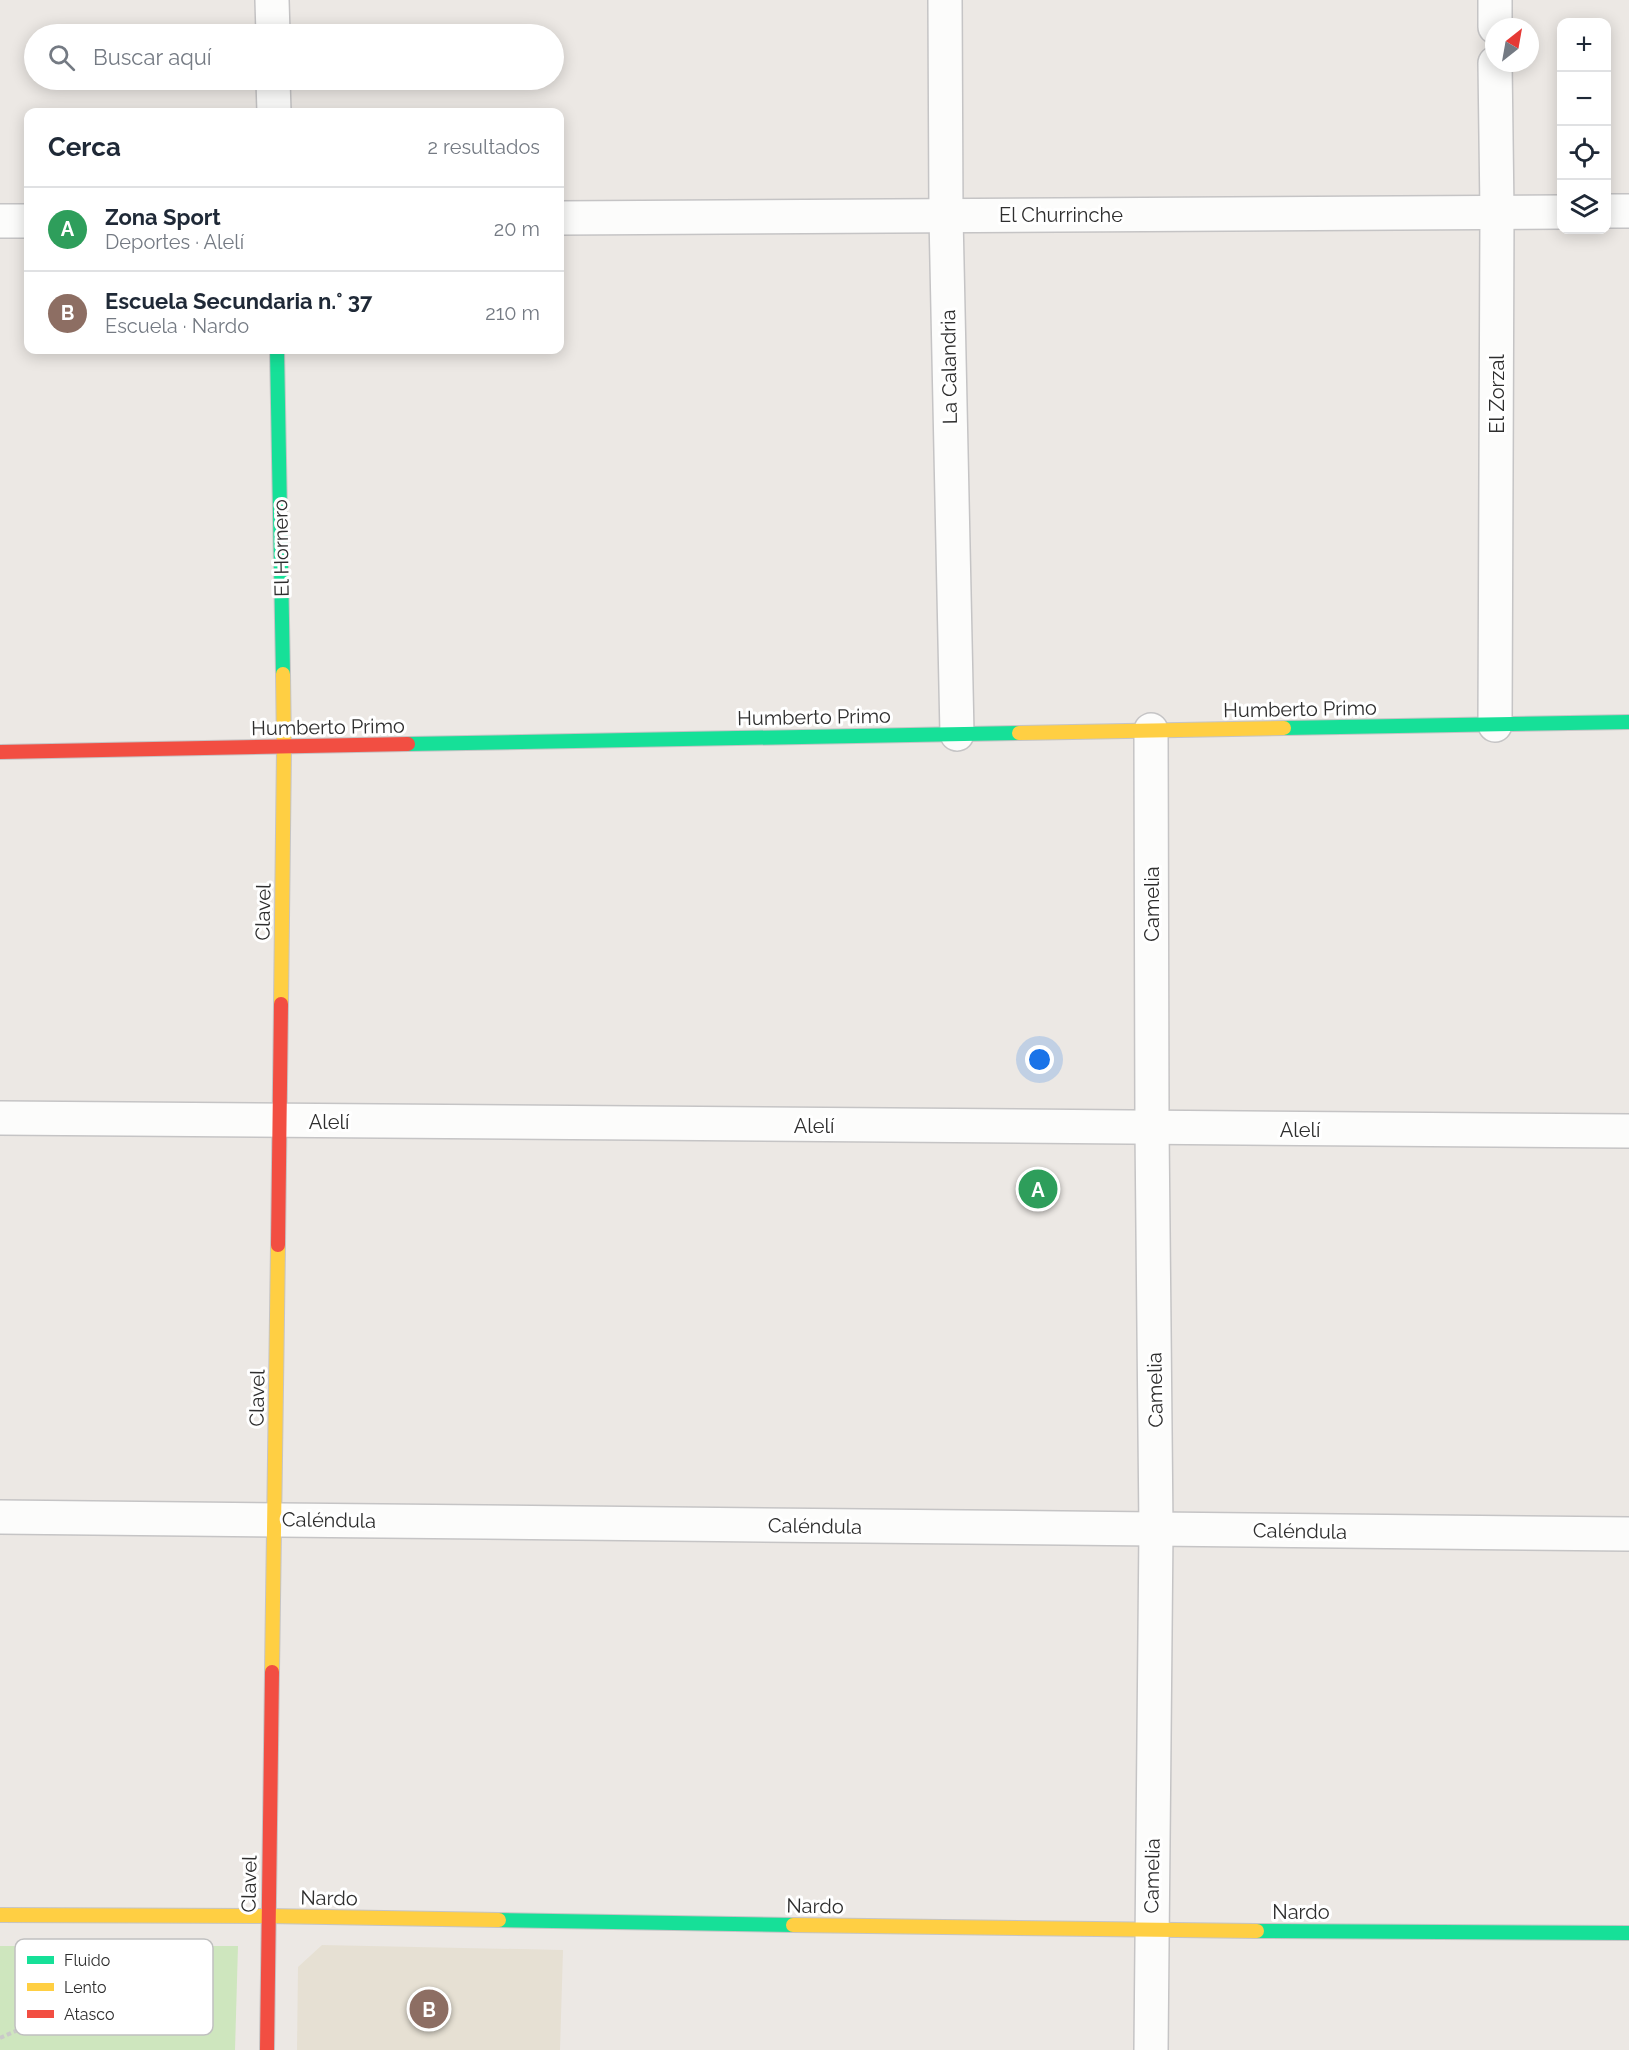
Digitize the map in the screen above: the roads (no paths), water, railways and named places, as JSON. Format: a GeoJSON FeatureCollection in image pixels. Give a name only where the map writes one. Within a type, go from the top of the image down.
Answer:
{"type":"FeatureCollection","features":[{"type":"Feature","properties":{"kind":"street"},"geometry":{"type":"LineString","coordinates":[[272,0],[273,24]]}},
{"type":"Feature","properties":{"kind":"street","name":"La Calandria"},"geometry":{"type":"LineString","coordinates":[[945,0],[946,216],[957,734]]}},
{"type":"Feature","properties":{"kind":"street"},"geometry":{"type":"LineString","coordinates":[[1495,0],[1495,18]]}},
{"type":"Feature","properties":{"kind":"street","name":"El Zorzal"},"geometry":{"type":"LineString","coordinates":[[1495,725],[1496,72]]}},
{"type":"Feature","properties":{"kind":"street"},"geometry":{"type":"LineString","coordinates":[[273,90],[274,108]]}},
{"type":"Feature","properties":{"kind":"street"},"geometry":{"type":"LineString","coordinates":[[1611,211],[1629,211]]}},
{"type":"Feature","properties":{"kind":"street","name":"El Churrinche"},"geometry":{"type":"LineString","coordinates":[[564,218],[1557,212]]}},
{"type":"Feature","properties":{"kind":"street"},"geometry":{"type":"LineString","coordinates":[[0,221],[24,221]]}},
{"type":"Feature","properties":{"kind":"street","name":"El Hornero"},"geometry":{"type":"LineString","coordinates":[[277,354],[284,747]]}},
{"type":"Feature","properties":{"kind":"street","name":"Humberto Primo"},"geometry":{"type":"LineString","coordinates":[[0,752],[1629,722]]}},
{"type":"Feature","properties":{"kind":"street","name":"Camelia"},"geometry":{"type":"LineString","coordinates":[[1150,2050],[1156,1529],[1151,730]]}},
{"type":"Feature","properties":{"kind":"street","name":"Clavel"},"geometry":{"type":"LineString","coordinates":[[267,2050],[284,747]]}},
{"type":"Feature","properties":{"kind":"street","name":"Alelí"},"geometry":{"type":"LineString","coordinates":[[0,1118],[1152,1129],[1629,1131]]}},
{"type":"Feature","properties":{"kind":"street","name":"Caléndula"},"geometry":{"type":"LineString","coordinates":[[0,1517],[1629,1534]]}},
{"type":"Feature","properties":{"kind":"street","name":"Nardo"},"geometry":{"type":"LineString","coordinates":[[0,1915],[268,1916],[1151,1931],[1629,1933]]}},
{"type":"Feature","properties":{"kind":"place","name":"Zona Sport"},"geometry":{"type":"Point","coordinates":[1038,1189]}},
{"type":"Feature","properties":{"kind":"place","name":"Escuela Secundaria n.° 37"},"geometry":{"type":"Point","coordinates":[429,2009]}}]}
